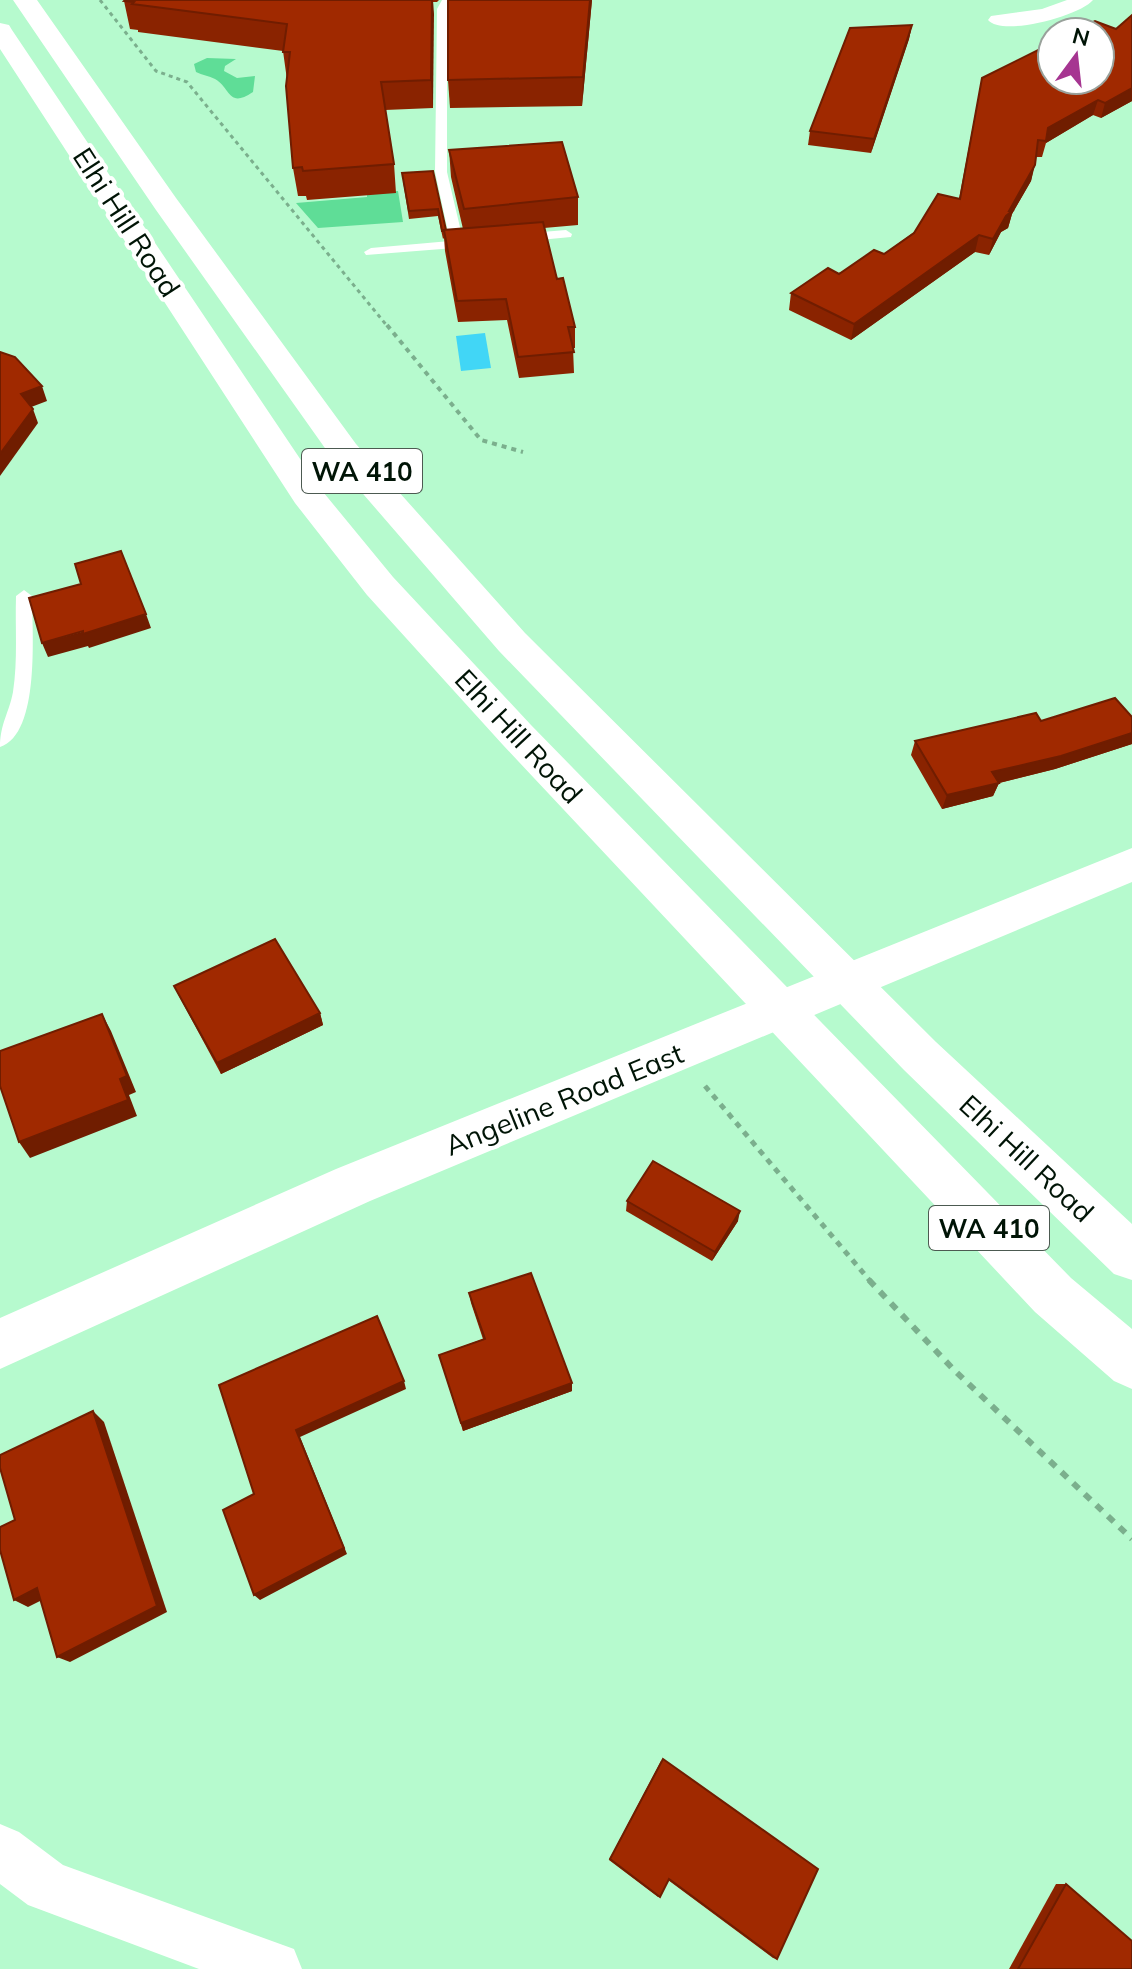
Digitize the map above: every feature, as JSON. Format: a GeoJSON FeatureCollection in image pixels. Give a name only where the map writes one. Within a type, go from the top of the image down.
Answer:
{"type":"FeatureCollection","features":[{"type":"Feature","properties":{"kind":"main road","name":"Elhi Hill Road"},"geometry":{"type":"LineString","coordinates":[[25,0],[166,204],[344,451],[512,642],[920,1056],[1132,1257]]}},
{"type":"Feature","properties":{"kind":"main road","name":"Elhi Hill Road"},"geometry":{"type":"LineString","coordinates":[[0,30],[307,495],[380,586],[517,735],[1053,1295],[1132,1363]]}},
{"type":"Feature","properties":{"kind":"main road","name":"Angeline Road East"},"geometry":{"type":"LineString","coordinates":[[0,1344],[353,1185],[1132,864]]}},
{"type":"Feature","properties":{"kind":"street"},"geometry":{"type":"LineString","coordinates":[[998,20],[1056,14],[1083,0]]}},
{"type":"Feature","properties":{"kind":"street"},"geometry":{"type":"LineString","coordinates":[[0,1851],[47,1886],[274,1969]]}},
{"type":"Feature","properties":{"kind":"lane"},"geometry":{"type":"LineString","coordinates":[[439,5],[441,172],[457,244]]}},
{"type":"Feature","properties":{"kind":"lane"},"geometry":{"type":"LineString","coordinates":[[502,239],[566,234]]}},
{"type":"Feature","properties":{"kind":"lane"},"geometry":{"type":"LineString","coordinates":[[371,252],[487,241]]}},
{"type":"Feature","properties":{"kind":"lane"},"geometry":{"type":"LineString","coordinates":[[0,740],[8,732],[23,693],[24,596]]}},
{"type":"Feature","properties":{"kind":"path"},"geometry":{"type":"LineString","coordinates":[[100,0],[156,71],[187,82],[481,440],[523,452]]}},
{"type":"Feature","properties":{"kind":"green space"},"geometry":{"type":"Polygon","coordinates":[[[207,58],[236,59],[225,66],[224,71],[237,78],[255,76],[253,92],[234,98],[215,79],[196,72],[194,64],[207,58]]]}},
{"type":"Feature","properties":{"kind":"green space"},"geometry":{"type":"Polygon","coordinates":[[[398,191],[403,222],[318,228],[296,203],[367,197],[367,193],[398,191]]]}},
{"type":"Feature","properties":{"kind":"water"},"geometry":{"type":"Polygon","coordinates":[[[485,333],[491,368],[461,371],[456,336],[485,333]]]}},
{"type":"Feature","properties":{"kind":"building"},"geometry":{"type":"Polygon","coordinates":[[[125,0],[432,0],[431,80],[381,82],[394,164],[303,171],[302,167],[293,168],[286,86],[290,52],[283,52],[287,24],[132,4],[134,2],[125,0]]]}},
{"type":"Feature","properties":{"kind":"building"},"geometry":{"type":"Polygon","coordinates":[[[448,0],[590,0],[583,77],[448,80],[448,0]]]}},
{"type":"Feature","properties":{"kind":"building"},"geometry":{"type":"Polygon","coordinates":[[[1132,15],[1132,88],[1105,103],[1098,100],[1048,128],[1046,141],[1038,140],[1035,165],[1009,211],[1012,211],[993,239],[979,235],[854,324],[791,293],[828,268],[839,274],[874,250],[884,254],[914,233],[938,194],[960,199],[982,78],[1036,51],[1036,96],[1116,96],[1116,29],[1132,15]]]}},
{"type":"Feature","properties":{"kind":"building"},"geometry":{"type":"Polygon","coordinates":[[[912,25],[874,139],[810,131],[850,28],[912,25]]]}},
{"type":"Feature","properties":{"kind":"building"},"geometry":{"type":"Polygon","coordinates":[[[562,142],[578,197],[464,209],[449,150],[562,142]]]}},
{"type":"Feature","properties":{"kind":"building"},"geometry":{"type":"Polygon","coordinates":[[[433,171],[444,231],[438,209],[409,211],[402,173],[433,171]]]}},
{"type":"Feature","properties":{"kind":"building"},"geometry":{"type":"Polygon","coordinates":[[[543,222],[557,279],[563,278],[575,327],[568,327],[574,352],[518,357],[506,299],[457,301],[444,230],[543,222]]]}},
{"type":"Feature","properties":{"kind":"building"},"geometry":{"type":"Polygon","coordinates":[[[0,352],[15,357],[42,386],[21,394],[33,409],[0,454],[0,352]]]}},
{"type":"Feature","properties":{"kind":"building"},"geometry":{"type":"Polygon","coordinates":[[[121,551],[146,614],[42,643],[29,598],[81,584],[75,564],[121,551]]]}},
{"type":"Feature","properties":{"kind":"building"},"geometry":{"type":"Polygon","coordinates":[[[1115,698],[1132,717],[1132,733],[1061,756],[992,772],[999,783],[947,795],[915,741],[1036,713],[1041,721],[1115,698]]]}},
{"type":"Feature","properties":{"kind":"building"},"geometry":{"type":"Polygon","coordinates":[[[275,939],[320,1013],[217,1063],[174,986],[275,939]]]}},
{"type":"Feature","properties":{"kind":"building"},"geometry":{"type":"Polygon","coordinates":[[[102,1014],[127,1076],[120,1079],[128,1100],[19,1142],[0,1086],[0,1051],[102,1014]]]}},
{"type":"Feature","properties":{"kind":"building"},"geometry":{"type":"Polygon","coordinates":[[[653,1161],[740,1211],[715,1252],[627,1201],[653,1161]]]}},
{"type":"Feature","properties":{"kind":"building"},"geometry":{"type":"Polygon","coordinates":[[[531,1273],[572,1383],[461,1423],[439,1355],[485,1339],[469,1293],[531,1273]]]}},
{"type":"Feature","properties":{"kind":"building"},"geometry":{"type":"Polygon","coordinates":[[[377,1316],[404,1381],[296,1430],[344,1548],[254,1595],[223,1510],[254,1494],[219,1385],[377,1316]]]}},
{"type":"Feature","properties":{"kind":"building"},"geometry":{"type":"Polygon","coordinates":[[[93,1411],[157,1606],[57,1657],[37,1588],[14,1600],[0,1550],[0,1527],[15,1520],[0,1468],[0,1455],[93,1411]]]}},
{"type":"Feature","properties":{"kind":"building"},"geometry":{"type":"Polygon","coordinates":[[[663,1759],[818,1869],[777,1959],[669,1879],[660,1897],[610,1859],[663,1759]]]}},
{"type":"Feature","properties":{"kind":"building"},"geometry":{"type":"Polygon","coordinates":[[[1066,1884],[1132,1941],[1132,1969],[1018,1969],[1066,1884]]]}}]}
